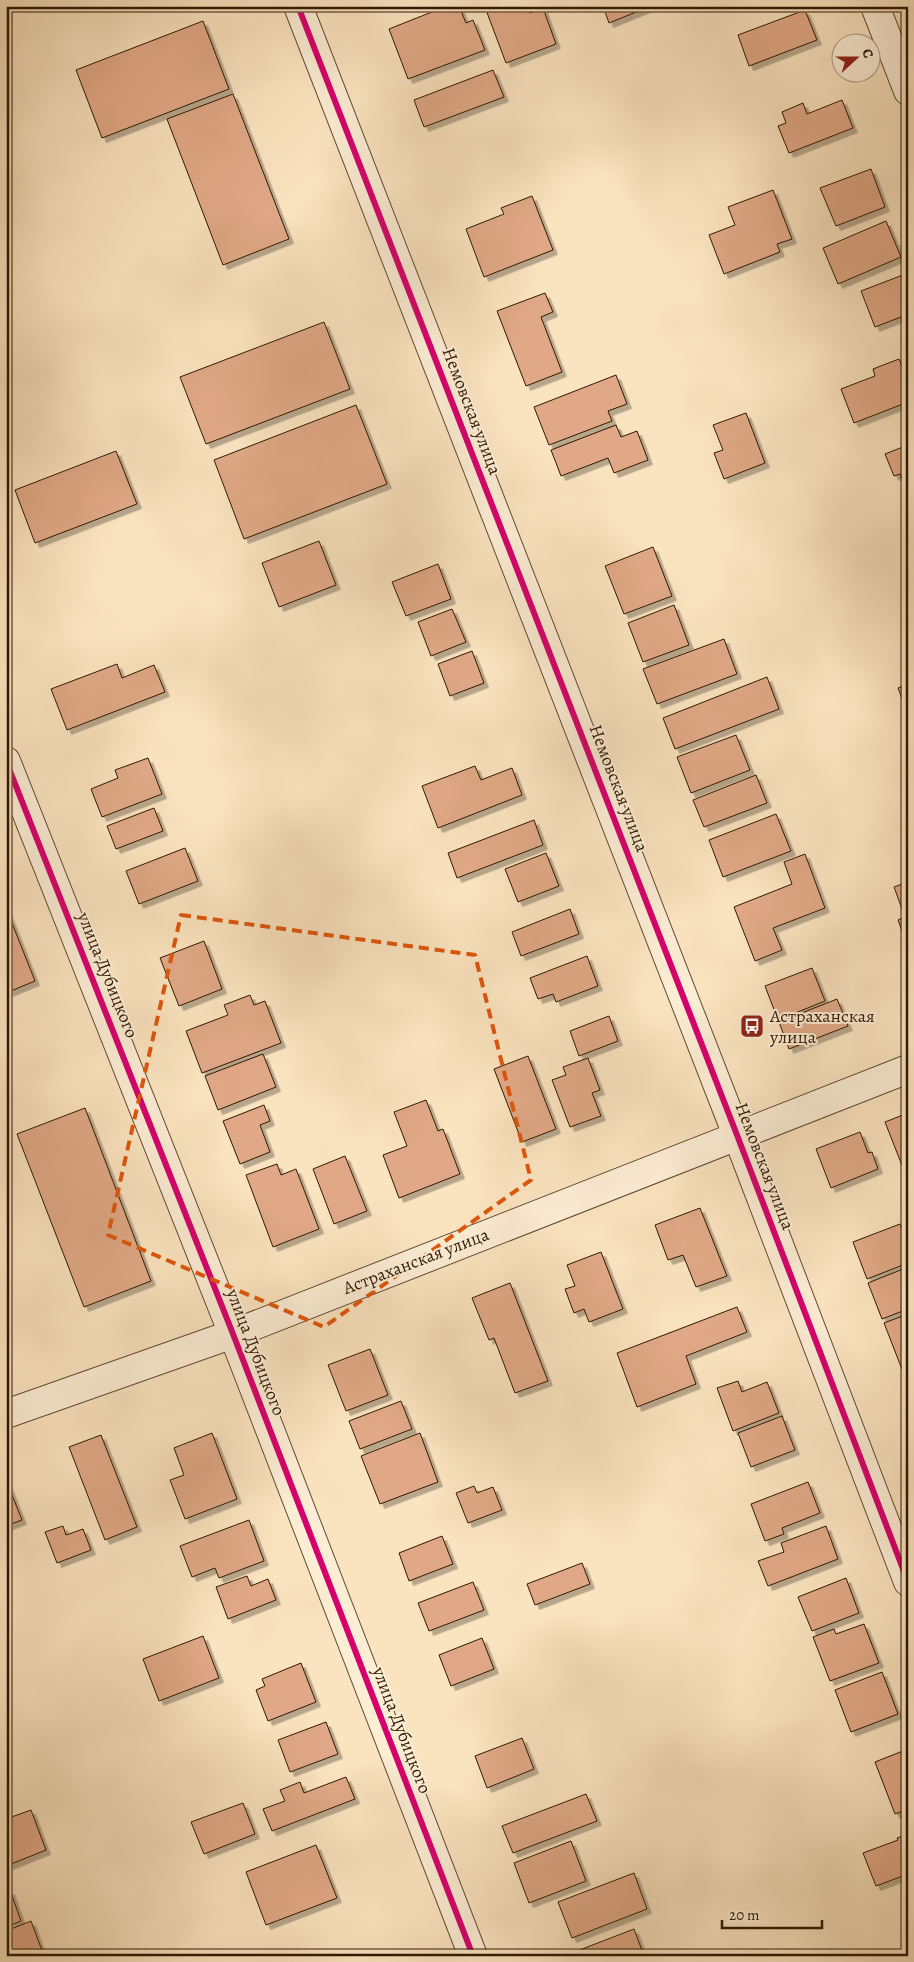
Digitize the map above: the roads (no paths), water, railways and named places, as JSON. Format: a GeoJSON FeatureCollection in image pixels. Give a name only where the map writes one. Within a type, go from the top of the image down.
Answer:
{"type":"FeatureCollection","features":[{"type":"Feature","properties":{"kind":"street","name":"Немовская улица"},"geometry":{"type":"LineString","coordinates":[[298,6],[737,1135],[908,1582]]}},
{"type":"Feature","properties":{"kind":"street"},"geometry":{"type":"LineString","coordinates":[[875,6],[908,91]]}},
{"type":"Feature","properties":{"kind":"street","name":"улица Дубицкого"},"geometry":{"type":"LineString","coordinates":[[6,761],[233,1334],[473,1956]]}},
{"type":"Feature","properties":{"kind":"street","name":"Астраханская улица"},"geometry":{"type":"LineString","coordinates":[[6,1414],[233,1334],[908,1069]]}},
{"type":"Feature","properties":{"kind":"place","name":"Астраханская улица"},"geometry":{"type":"Point","coordinates":[752,1026]}}]}
